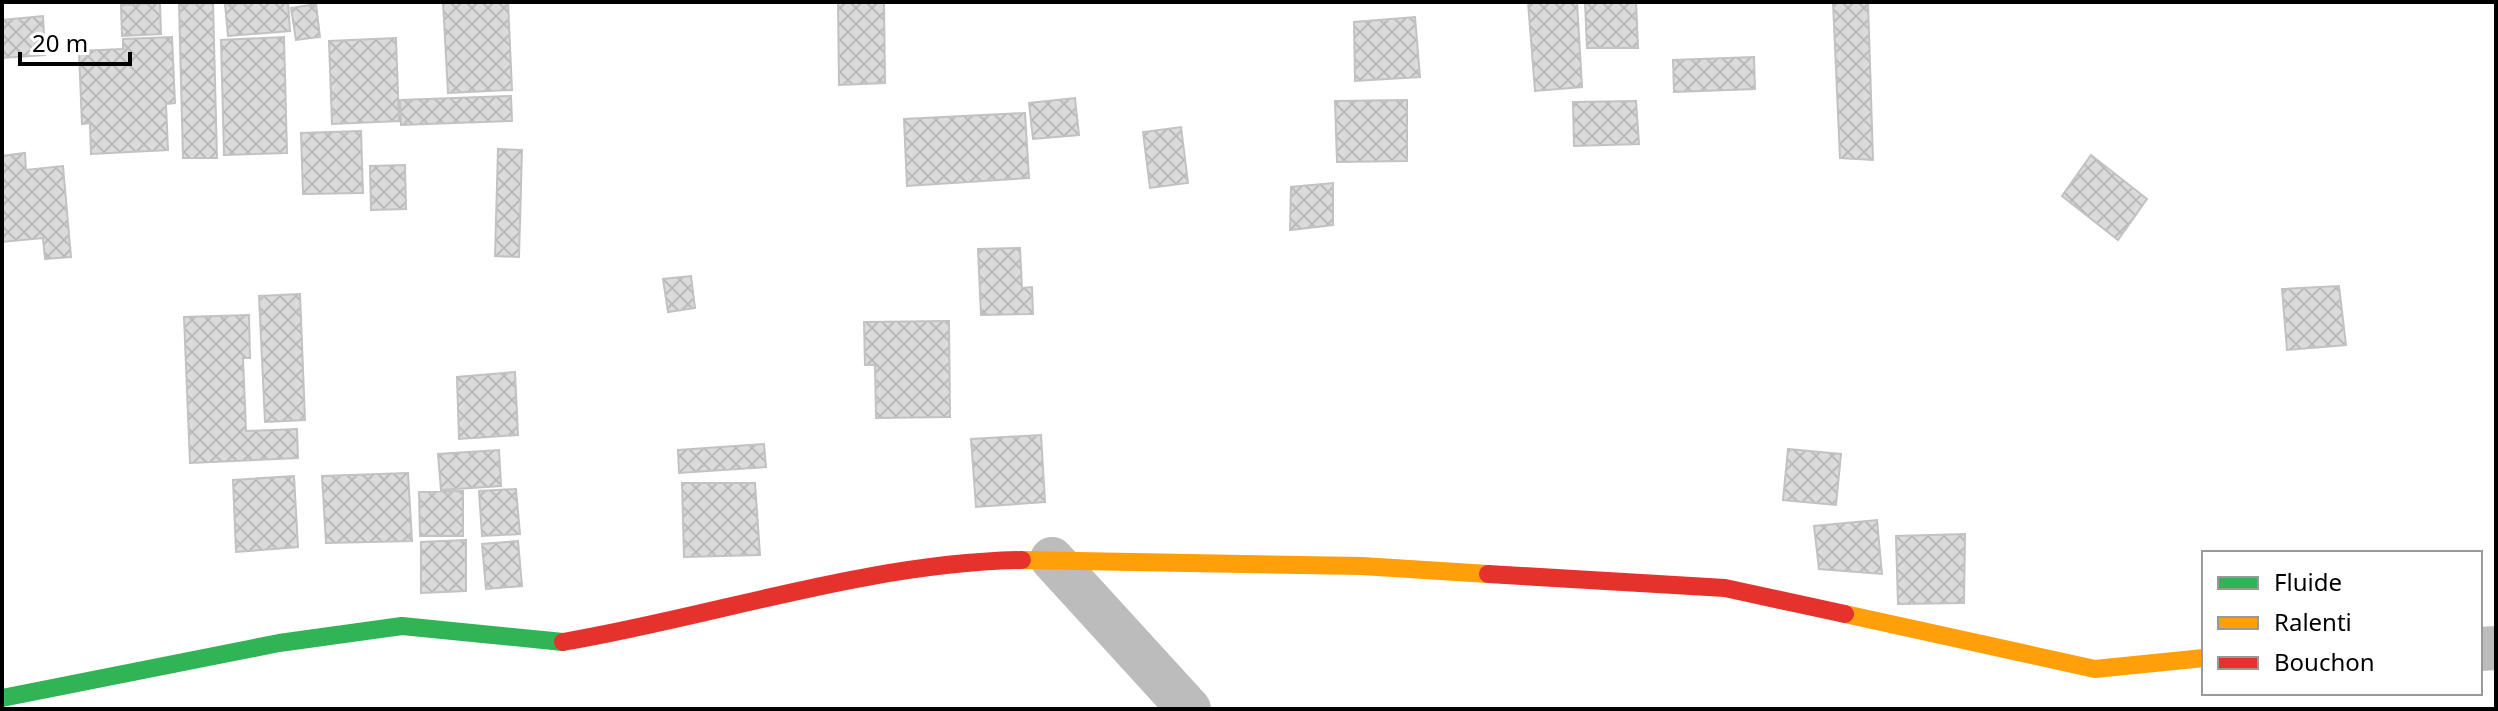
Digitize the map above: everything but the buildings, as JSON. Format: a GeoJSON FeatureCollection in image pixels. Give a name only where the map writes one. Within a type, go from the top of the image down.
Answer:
{"type":"FeatureCollection","features":[{"type":"Feature","properties":{"kind":"street"},"geometry":{"type":"LineString","coordinates":[[1052,559],[1189,709]]}},
{"type":"Feature","properties":{"kind":"street"},"geometry":{"type":"LineString","coordinates":[[2,698],[279,643],[402,626],[564,642],[771,596],[966,561],[1052,559],[1362,566],[1725,588],[2095,669],[2202,658]]}},
{"type":"Feature","properties":{"kind":"traffic: fast"},"geometry":{"type":"LineString","coordinates":[[2,698],[279,643],[402,626],[563,642]]}},
{"type":"Feature","properties":{"kind":"traffic: slow"},"geometry":{"type":"LineString","coordinates":[[1022,560],[1362,566],[1488,574]]}},
{"type":"Feature","properties":{"kind":"traffic: slow"},"geometry":{"type":"LineString","coordinates":[[1845,614],[2095,669],[2202,658]]}},
{"type":"Feature","properties":{"kind":"traffic: jam"},"geometry":{"type":"LineString","coordinates":[[563,642],[849,580],[964,563],[1022,560]]}},
{"type":"Feature","properties":{"kind":"traffic: jam"},"geometry":{"type":"LineString","coordinates":[[1488,574],[1725,588],[1845,614]]}}]}
